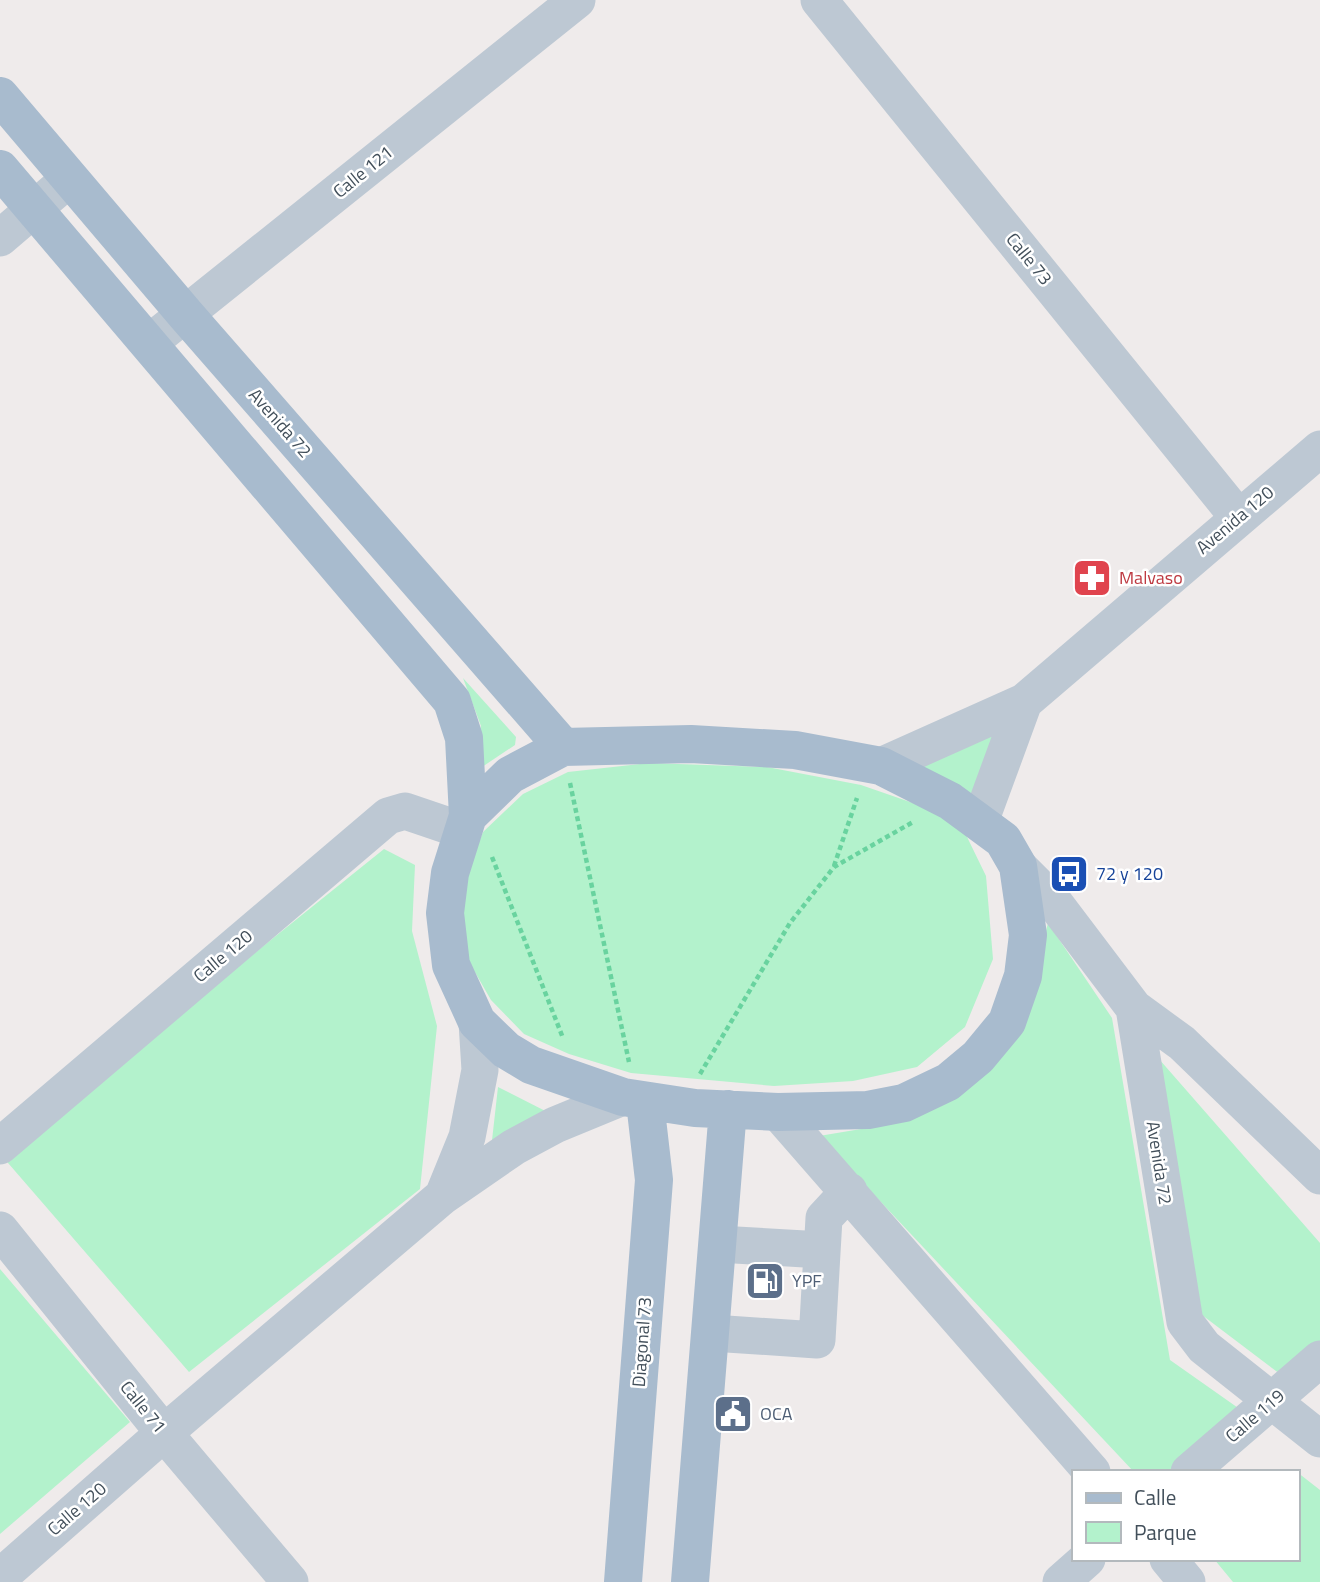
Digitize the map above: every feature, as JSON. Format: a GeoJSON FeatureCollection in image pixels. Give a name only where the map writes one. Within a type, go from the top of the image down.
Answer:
{"type":"FeatureCollection","features":[{"type":"Feature","properties":{"kind":"main road","name":"Avenida 72"},"geometry":{"type":"LineString","coordinates":[[0,96],[186,315],[564,747]]}},
{"type":"Feature","properties":{"kind":"main road"},"geometry":{"type":"LineString","coordinates":[[0,169],[452,701],[464,738],[465,823],[450,873],[445,914],[451,965],[477,1021],[506,1050],[531,1065],[645,1102],[778,1112],[868,1111],[904,1103],[948,1082],[978,1057],[1007,1022],[1023,976],[1028,935],[1018,866],[1003,840],[965,811],[881,766],[795,750],[691,744],[564,747],[510,775],[465,823]]}},
{"type":"Feature","properties":{"kind":"main road","name":"Diagonal 73"},"geometry":{"type":"LineString","coordinates":[[623,1582],[654,1180],[645,1102]]}},
{"type":"Feature","properties":{"kind":"main road"},"geometry":{"type":"LineString","coordinates":[[690,1582],[729,1110]]}},
{"type":"Feature","properties":{"kind":"street","name":"Calle 121"},"geometry":{"type":"LineString","coordinates":[[149,343],[577,0]]}},
{"type":"Feature","properties":{"kind":"street","name":"Calle 73"},"geometry":{"type":"LineString","coordinates":[[819,0],[1238,517]]}},
{"type":"Feature","properties":{"kind":"street"},"geometry":{"type":"LineString","coordinates":[[0,238],[69,178]]}},
{"type":"Feature","properties":{"kind":"street","name":"Avenida 120"},"geometry":{"type":"LineString","coordinates":[[881,766],[1024,702],[1320,449]]}},
{"type":"Feature","properties":{"kind":"street","name":"Avenida 120"},"geometry":{"type":"LineString","coordinates":[[965,811],[1024,702]]}},
{"type":"Feature","properties":{"kind":"street","name":"Calle 120"},"geometry":{"type":"LineString","coordinates":[[0,1146],[388,816],[405,811],[465,823]]}},
{"type":"Feature","properties":{"kind":"street","name":"Avenida 72"},"geometry":{"type":"LineString","coordinates":[[1018,866],[1053,901],[1133,1007],[1185,1322],[1204,1347],[1320,1439]]}},
{"type":"Feature","properties":{"kind":"street"},"geometry":{"type":"LineString","coordinates":[[1133,1007],[1182,1043],[1320,1176]]}},
{"type":"Feature","properties":{"kind":"street","name":"Calle 120"},"geometry":{"type":"LineString","coordinates":[[443,1196],[467,1137],[480,1070],[477,1021]]}},
{"type":"Feature","properties":{"kind":"street","name":"Calle 120"},"geometry":{"type":"LineString","coordinates":[[0,1577],[164,1433],[443,1196],[514,1147],[555,1125],[645,1102]]}},
{"type":"Feature","properties":{"kind":"street"},"geometry":{"type":"LineString","coordinates":[[778,1112],[1090,1470]]}},
{"type":"Feature","properties":{"kind":"street"},"geometry":{"type":"LineString","coordinates":[[712,1333],[817,1340],[824,1218],[849,1191]]}},
{"type":"Feature","properties":{"kind":"street","name":"Calle 71"},"geometry":{"type":"LineString","coordinates":[[0,1230],[164,1433],[290,1582]]}},
{"type":"Feature","properties":{"kind":"street"},"geometry":{"type":"LineString","coordinates":[[718,1244],[822,1250]]}},
{"type":"Feature","properties":{"kind":"street","name":"Calle 119"},"geometry":{"type":"LineString","coordinates":[[1191,1470],[1320,1359]]}},
{"type":"Feature","properties":{"kind":"street"},"geometry":{"type":"LineString","coordinates":[[1061,1582],[1085,1561]]}},
{"type":"Feature","properties":{"kind":"street"},"geometry":{"type":"LineString","coordinates":[[1170,1561],[1187,1582]]}},
{"type":"Feature","properties":{"kind":"path"},"geometry":{"type":"LineString","coordinates":[[564,747],[631,1073],[645,1102],[696,1080],[790,923],[834,867],[861,785],[881,766]]}},
{"type":"Feature","properties":{"kind":"path"},"geometry":{"type":"LineString","coordinates":[[834,867],[965,811]]}},
{"type":"Feature","properties":{"kind":"path"},"geometry":{"type":"LineString","coordinates":[[465,823],[483,832],[564,1041]]}},
{"type":"Feature","properties":{"kind":"green space"},"geometry":{"type":"Polygon","coordinates":[[[463,678],[516,737],[515,745],[479,769],[473,761],[481,726],[463,678]]]}},
{"type":"Feature","properties":{"kind":"green space"},"geometry":{"type":"Polygon","coordinates":[[[1021,705],[979,817],[886,766],[1021,705]]]}},
{"type":"Feature","properties":{"kind":"green space"},"geometry":{"type":"Polygon","coordinates":[[[649,763],[767,767],[861,785],[913,803],[952,806],[986,876],[993,959],[965,1027],[917,1067],[853,1081],[774,1086],[631,1073],[569,1054],[524,1034],[491,1000],[468,960],[461,918],[465,877],[483,832],[523,794],[568,772],[649,763]]]}},
{"type":"Feature","properties":{"kind":"green space"},"geometry":{"type":"Polygon","coordinates":[[[384,849],[415,865],[412,931],[437,1026],[420,1189],[189,1372],[2,1156],[384,849]]]}},
{"type":"Feature","properties":{"kind":"green space"},"geometry":{"type":"Polygon","coordinates":[[[1048,923],[1112,1018],[1170,1360],[1251,1417],[1182,1470],[1132,1470],[819,1136],[903,1122],[1021,1028],[1048,923]]]}},
{"type":"Feature","properties":{"kind":"green space"},"geometry":{"type":"Polygon","coordinates":[[[1159,1059],[1320,1243],[1320,1349],[1284,1377],[1202,1315],[1159,1059]]]}},
{"type":"Feature","properties":{"kind":"green space"},"geometry":{"type":"Polygon","coordinates":[[[498,1087],[565,1121],[489,1167],[498,1087]]]}},
{"type":"Feature","properties":{"kind":"green space"},"geometry":{"type":"Polygon","coordinates":[[[0,1269],[130,1422],[0,1534],[0,1269]]]}},
{"type":"Feature","properties":{"kind":"green space"},"geometry":{"type":"Polygon","coordinates":[[[1299,1474],[1320,1490],[1320,1582],[1233,1582],[1216,1561],[1299,1561],[1299,1474]]]}},
{"type":"Feature","properties":{"kind":"place","name":"Malvaso"},"geometry":{"type":"Point","coordinates":[1092,578]}},
{"type":"Feature","properties":{"kind":"place","name":"72 y 120"},"geometry":{"type":"Point","coordinates":[1069,874]}},
{"type":"Feature","properties":{"kind":"place","name":"YPF"},"geometry":{"type":"Point","coordinates":[765,1281]}},
{"type":"Feature","properties":{"kind":"place","name":"OCA"},"geometry":{"type":"Point","coordinates":[733,1414]}}]}
